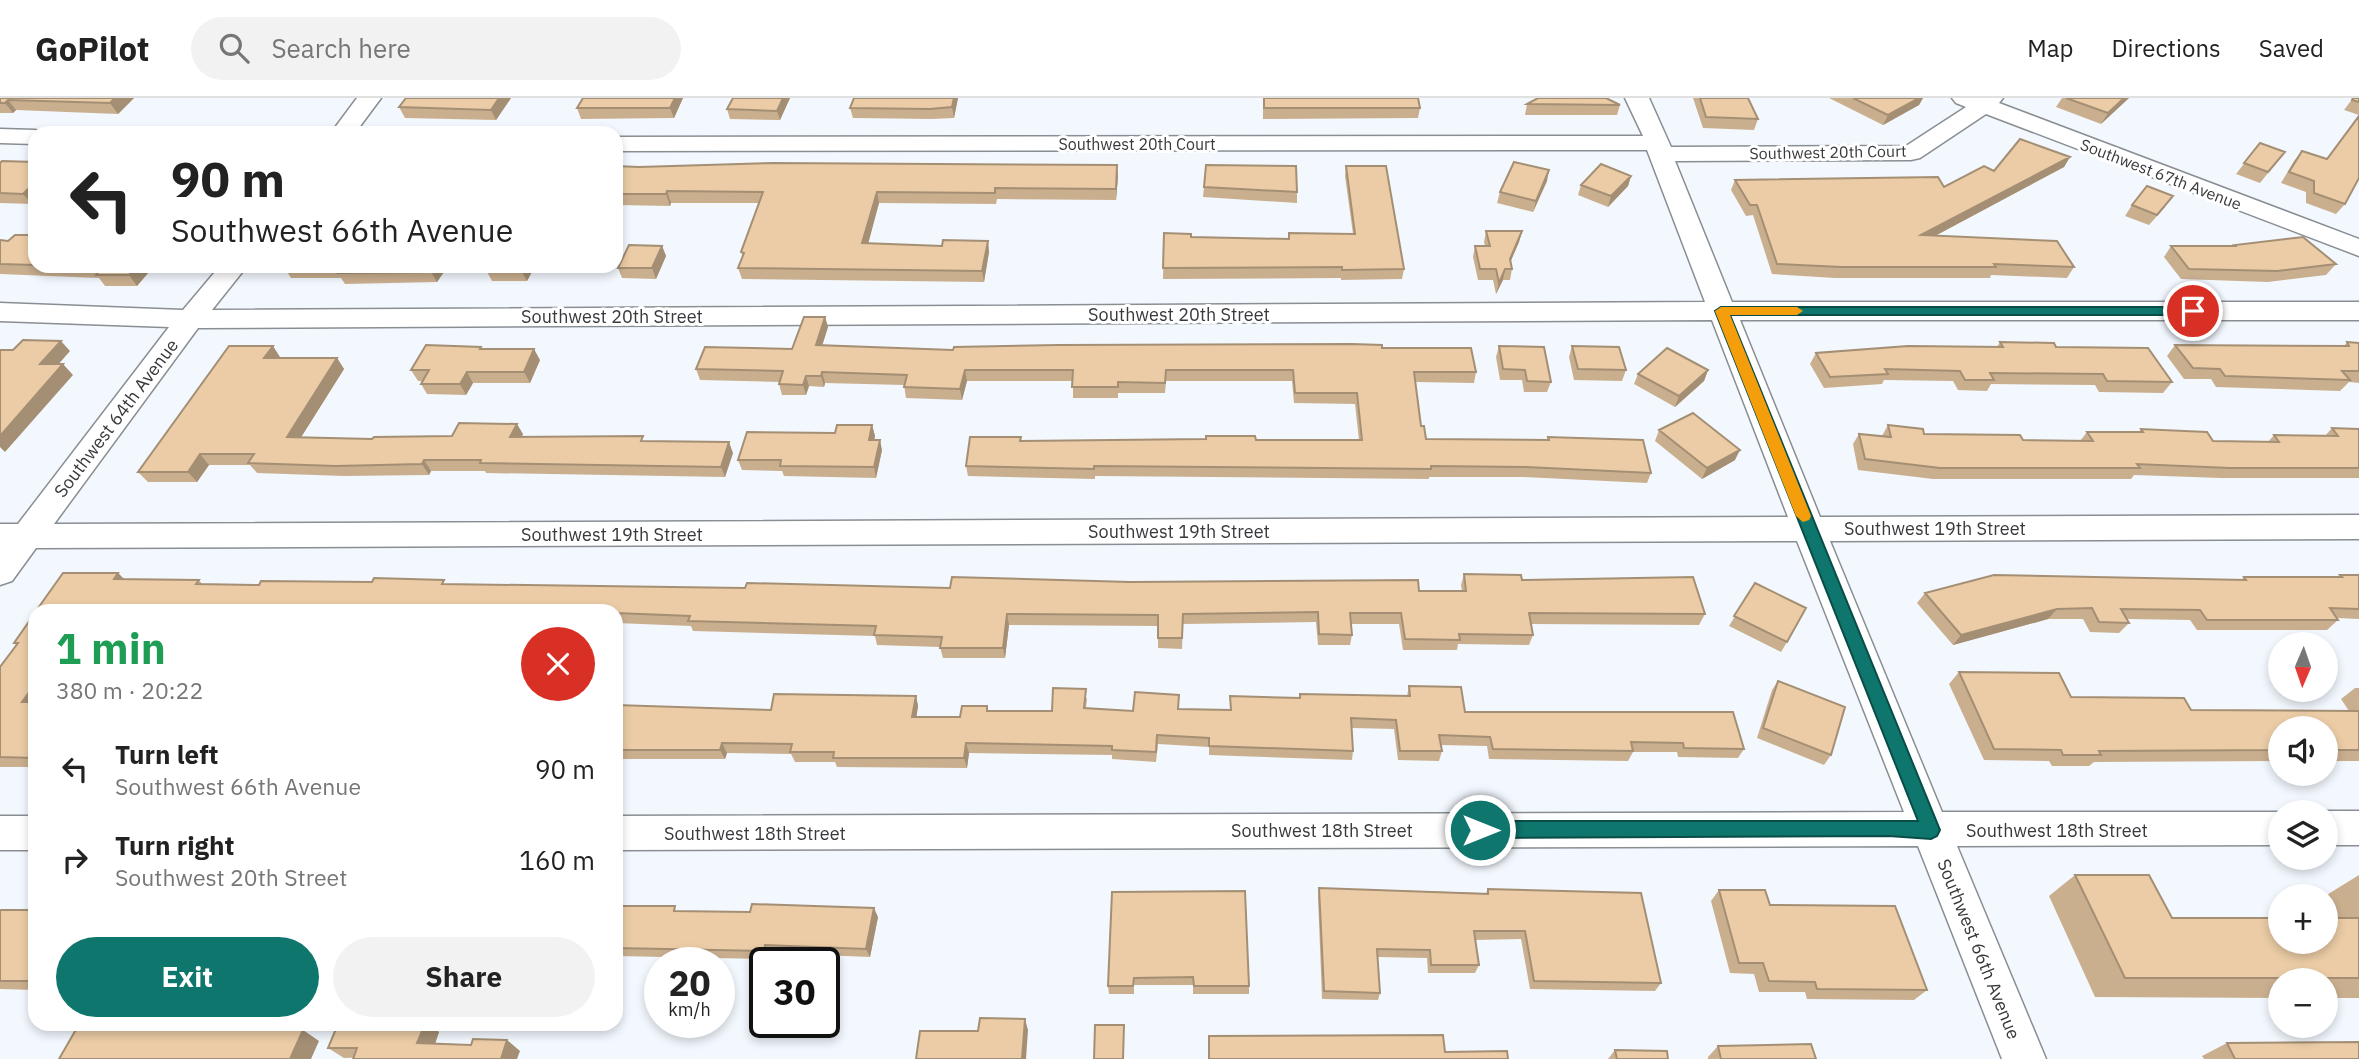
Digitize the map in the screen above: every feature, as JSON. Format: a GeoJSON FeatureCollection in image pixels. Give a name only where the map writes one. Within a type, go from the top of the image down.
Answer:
{"type":"FeatureCollection","features":[{"type":"Feature","properties":{"kind":"street"},"geometry":{"type":"LineString","coordinates":[[348,126],[369,98]]}},
{"type":"Feature","properties":{"kind":"street","name":"Southwest 66th Avenue"},"geometry":{"type":"LineString","coordinates":[[1637,98],[2024,1059]]}},
{"type":"Feature","properties":{"kind":"street","name":"Southwest 20th Court"},"geometry":{"type":"LineString","coordinates":[[623,144],[1659,148],[1911,153],[1979,101]]}},
{"type":"Feature","properties":{"kind":"street","name":"Southwest 67th Avenue"},"geometry":{"type":"LineString","coordinates":[[1979,101],[2359,248]]}},
{"type":"Feature","properties":{"kind":"street"},"geometry":{"type":"LineString","coordinates":[[0,136],[28,137]]}},
{"type":"Feature","properties":{"kind":"street","name":"Southwest 64th Avenue"},"geometry":{"type":"LineString","coordinates":[[0,572],[13,536],[228,273]]}},
{"type":"Feature","properties":{"kind":"street","name":"Southwest 20th Street"},"geometry":{"type":"LineString","coordinates":[[0,312],[190,318],[2359,311]]}},
{"type":"Feature","properties":{"kind":"street","name":"Southwest 19th Street"},"geometry":{"type":"LineString","coordinates":[[13,536],[2359,527]]}},
{"type":"Feature","properties":{"kind":"street","name":"Southwest 18th Street"},"geometry":{"type":"LineString","coordinates":[[623,833],[2268,828]]}},
{"type":"Feature","properties":{"kind":"street"},"geometry":{"type":"LineString","coordinates":[[2338,828],[2359,828]]}},
{"type":"Feature","properties":{"kind":"street"},"geometry":{"type":"LineString","coordinates":[[0,833],[28,833]]}},
{"type":"Feature","properties":{"kind":"building"},"geometry":{"type":"Polygon","coordinates":[[[0,98],[115,98],[110,103],[8,100],[0,103],[0,98]]]}},
{"type":"Feature","properties":{"kind":"building"},"geometry":{"type":"Polygon","coordinates":[[[406,98],[499,98],[491,110],[399,107],[406,98]]]}},
{"type":"Feature","properties":{"kind":"building"},"geometry":{"type":"Polygon","coordinates":[[[583,98],[675,98],[670,108],[577,108],[583,98]]]}},
{"type":"Feature","properties":{"kind":"building"},"geometry":{"type":"Polygon","coordinates":[[[733,98],[783,98],[777,111],[727,109],[733,98]]]}},
{"type":"Feature","properties":{"kind":"building"},"geometry":{"type":"Polygon","coordinates":[[[854,98],[954,98],[952,107],[930,109],[850,108],[854,98]]]}},
{"type":"Feature","properties":{"kind":"building"},"geometry":{"type":"Polygon","coordinates":[[[1264,98],[1418,98],[1420,108],[1264,108],[1264,98]]]}},
{"type":"Feature","properties":{"kind":"building"},"geometry":{"type":"Polygon","coordinates":[[[1538,98],[1606,98],[1620,105],[1527,104],[1538,98]]]}},
{"type":"Feature","properties":{"kind":"building"},"geometry":{"type":"Polygon","coordinates":[[[1700,98],[1748,98],[1758,119],[1706,117],[1700,98]]]}},
{"type":"Feature","properties":{"kind":"building"},"geometry":{"type":"Polygon","coordinates":[[[1853,98],[1919,98],[1888,115],[1853,98]]]}},
{"type":"Feature","properties":{"kind":"building"},"geometry":{"type":"Polygon","coordinates":[[[2066,98],[2124,98],[2108,113],[2066,98]]]}},
{"type":"Feature","properties":{"kind":"building"},"geometry":{"type":"Polygon","coordinates":[[[2359,116],[2359,178],[2345,204],[2314,193],[2314,181],[2289,172],[2302,151],[2327,159],[2359,116]]]}},
{"type":"Feature","properties":{"kind":"building"},"geometry":{"type":"Polygon","coordinates":[[[2020,139],[2070,157],[1921,235],[2057,241],[2074,267],[1994,264],[1996,267],[1841,267],[1777,264],[1757,205],[1750,205],[1735,180],[1938,177],[1944,187],[1984,166],[1994,171],[2020,139]]]}},
{"type":"Feature","properties":{"kind":"building"},"geometry":{"type":"Polygon","coordinates":[[[2260,143],[2285,152],[2268,172],[2244,163],[2260,143]]]}},
{"type":"Feature","properties":{"kind":"building"},"geometry":{"type":"Polygon","coordinates":[[[28,162],[28,189],[23,194],[0,193],[0,163],[28,162]]]}},
{"type":"Feature","properties":{"kind":"building"},"geometry":{"type":"Polygon","coordinates":[[[1514,162],[1549,170],[1536,201],[1500,192],[1514,162]]]}},
{"type":"Feature","properties":{"kind":"building"},"geometry":{"type":"Polygon","coordinates":[[[773,163],[1117,165],[1116,189],[995,188],[995,193],[877,192],[862,243],[942,246],[943,240],[988,241],[982,271],[738,268],[744,253],[741,252],[763,192],[667,191],[666,194],[623,194],[623,166],[773,163]]]}},
{"type":"Feature","properties":{"kind":"building"},"geometry":{"type":"Polygon","coordinates":[[[1601,164],[1631,176],[1611,196],[1581,185],[1601,164]]]}},
{"type":"Feature","properties":{"kind":"building"},"geometry":{"type":"Polygon","coordinates":[[[1206,165],[1296,166],[1297,192],[1204,187],[1206,165]]]}},
{"type":"Feature","properties":{"kind":"building"},"geometry":{"type":"Polygon","coordinates":[[[1346,166],[1386,166],[1404,269],[1163,268],[1164,233],[1191,234],[1191,237],[1289,239],[1289,233],[1355,234],[1346,166]]]}},
{"type":"Feature","properties":{"kind":"building"},"geometry":{"type":"Polygon","coordinates":[[[2147,186],[2173,196],[2157,215],[2132,205],[2147,186]]]}},
{"type":"Feature","properties":{"kind":"building"},"geometry":{"type":"Polygon","coordinates":[[[1486,231],[1522,231],[1510,259],[1512,269],[1505,269],[1499,283],[1496,269],[1480,269],[1475,246],[1490,246],[1486,231]]]}},
{"type":"Feature","properties":{"kind":"building"},"geometry":{"type":"Polygon","coordinates":[[[15,235],[28,235],[28,265],[0,264],[0,240],[8,241],[15,235]]]}},
{"type":"Feature","properties":{"kind":"building"},"geometry":{"type":"Polygon","coordinates":[[[2303,237],[2336,264],[2277,271],[2189,269],[2171,246],[2237,246],[2235,245],[2303,237]]]}},
{"type":"Feature","properties":{"kind":"building"},"geometry":{"type":"Polygon","coordinates":[[[629,245],[662,246],[652,268],[623,268],[623,258],[629,245]]]}},
{"type":"Feature","properties":{"kind":"building"},"geometry":{"type":"Polygon","coordinates":[[[98,273],[131,273],[129,275],[96,275],[98,273]]]}},
{"type":"Feature","properties":{"kind":"building"},"geometry":{"type":"Polygon","coordinates":[[[804,317],[825,317],[816,345],[953,350],[954,347],[1058,345],[1352,344],[1382,345],[1382,348],[1471,348],[1476,372],[1414,372],[1421,426],[1424,426],[1426,439],[1549,440],[1548,437],[1643,440],[1651,473],[1431,466],[1431,469],[1094,466],[1094,469],[966,466],[970,437],[1021,437],[1020,441],[1206,439],[1206,436],[1255,436],[1256,440],[1362,440],[1357,393],[1295,393],[1293,370],[1166,370],[1165,383],[1118,382],[1118,387],[1072,387],[1073,370],[965,370],[960,389],[904,387],[907,375],[822,372],[821,376],[806,376],[803,385],[779,384],[783,371],[696,369],[705,347],[792,349],[804,317]]]}},
{"type":"Feature","properties":{"kind":"building"},"geometry":{"type":"Polygon","coordinates":[[[23,340],[61,341],[40,364],[63,364],[0,436],[0,350],[13,350],[23,340]]]}},
{"type":"Feature","properties":{"kind":"building"},"geometry":{"type":"Polygon","coordinates":[[[2000,342],[2054,343],[2056,347],[2148,348],[2172,382],[2107,381],[2103,374],[1990,373],[1994,380],[1965,380],[1960,371],[1885,369],[1888,374],[1830,377],[1816,353],[1908,346],[2003,347],[2000,342]]]}},
{"type":"Feature","properties":{"kind":"building"},"geometry":{"type":"Polygon","coordinates":[[[2347,342],[2359,343],[2359,371],[2342,371],[2350,380],[2225,376],[2220,369],[2193,368],[2175,345],[2349,346],[2347,342]]]}},
{"type":"Feature","properties":{"kind":"building"},"geometry":{"type":"Polygon","coordinates":[[[426,345],[534,349],[524,372],[467,372],[460,384],[421,384],[429,370],[411,370],[426,345]]]}},
{"type":"Feature","properties":{"kind":"building"},"geometry":{"type":"Polygon","coordinates":[[[229,346],[273,346],[264,358],[337,358],[287,437],[372,439],[452,436],[459,423],[517,424],[510,437],[643,436],[641,441],[729,442],[721,467],[480,463],[481,460],[424,460],[422,464],[336,466],[248,463],[254,454],[200,454],[188,472],[138,472],[229,346]]]}},
{"type":"Feature","properties":{"kind":"building"},"geometry":{"type":"Polygon","coordinates":[[[1499,346],[1544,347],[1551,382],[1527,381],[1525,370],[1503,369],[1499,346]]]}},
{"type":"Feature","properties":{"kind":"building"},"geometry":{"type":"Polygon","coordinates":[[[1572,346],[1619,347],[1626,370],[1578,369],[1572,346]]]}},
{"type":"Feature","properties":{"kind":"building"},"geometry":{"type":"Polygon","coordinates":[[[1667,348],[1708,370],[1679,396],[1638,374],[1667,348]]]}},
{"type":"Feature","properties":{"kind":"building"},"geometry":{"type":"Polygon","coordinates":[[[1693,413],[1740,450],[1707,468],[1659,430],[1693,413]]]}},
{"type":"Feature","properties":{"kind":"building"},"geometry":{"type":"Polygon","coordinates":[[[837,425],[872,425],[869,440],[880,440],[874,467],[780,466],[781,460],[738,460],[747,432],[835,433],[837,425]]]}},
{"type":"Feature","properties":{"kind":"building"},"geometry":{"type":"Polygon","coordinates":[[[1888,425],[1923,429],[1924,434],[2020,435],[2023,440],[2093,441],[2087,432],[2143,432],[2141,429],[2207,432],[2213,441],[2279,442],[2274,435],[2338,436],[2332,428],[2359,429],[2359,468],[2230,468],[2137,464],[2140,468],[1940,468],[1865,459],[1859,434],[1891,437],[1888,425]]]}},
{"type":"Feature","properties":{"kind":"building"},"geometry":{"type":"Polygon","coordinates":[[[63,573],[118,573],[114,579],[199,580],[196,584],[259,585],[261,581],[372,582],[374,578],[444,580],[442,584],[745,588],[747,583],[950,588],[952,577],[1130,582],[1418,580],[1419,591],[1466,591],[1464,574],[1521,575],[1522,580],[1693,577],[1705,614],[1529,613],[1533,635],[1459,634],[1460,640],[1405,639],[1401,613],[1350,613],[1352,635],[1319,634],[1318,612],[1183,614],[1182,638],[1158,638],[1158,615],[1007,614],[1003,648],[940,648],[942,637],[874,635],[876,626],[688,621],[690,616],[623,613],[623,604],[41,604],[63,573]]]}},
{"type":"Feature","properties":{"kind":"building"},"geometry":{"type":"Polygon","coordinates":[[[1994,575],[2246,580],[2244,577],[2359,575],[2359,609],[2330,608],[2338,620],[2207,620],[2200,610],[2121,609],[2129,623],[2099,622],[2092,608],[2057,609],[1961,635],[1925,593],[1994,575]]]}},
{"type":"Feature","properties":{"kind":"building"},"geometry":{"type":"Polygon","coordinates":[[[1755,583],[1806,608],[1787,642],[1734,616],[1755,583]]]}},
{"type":"Feature","properties":{"kind":"building"},"geometry":{"type":"Polygon","coordinates":[[[28,623],[28,694],[22,702],[28,702],[28,758],[0,757],[0,667],[18,643],[14,643],[28,623]]]}},
{"type":"Feature","properties":{"kind":"building"},"geometry":{"type":"Polygon","coordinates":[[[1959,672],[2059,673],[2071,697],[2184,698],[2191,710],[2359,711],[2359,750],[2338,750],[2338,716],[2268,716],[2268,750],[2099,751],[2101,755],[2063,755],[2061,750],[1994,749],[1959,672]]]}},
{"type":"Feature","properties":{"kind":"building"},"geometry":{"type":"Polygon","coordinates":[[[1778,681],[1845,707],[1831,755],[1763,728],[1778,681]]]}},
{"type":"Feature","properties":{"kind":"building"},"geometry":{"type":"Polygon","coordinates":[[[1409,686],[1461,687],[1465,712],[1733,712],[1744,749],[1684,748],[1683,743],[1631,742],[1633,751],[1493,749],[1490,737],[1439,735],[1442,751],[1400,751],[1396,720],[1351,718],[1353,751],[1209,746],[1209,738],[1157,735],[1156,752],[1112,750],[1112,746],[966,743],[964,758],[833,758],[834,752],[790,752],[792,744],[722,743],[720,750],[623,750],[623,705],[771,710],[774,694],[916,696],[912,717],[960,717],[962,706],[987,706],[987,711],[1052,711],[1053,688],[1086,689],[1084,708],[1133,711],[1135,692],[1179,695],[1178,709],[1231,710],[1230,696],[1410,696],[1409,686]]]}},
{"type":"Feature","properties":{"kind":"building"},"geometry":{"type":"Polygon","coordinates":[[[2075,875],[2149,875],[2172,918],[2268,918],[2268,954],[2338,954],[2338,918],[2359,918],[2359,978],[2338,978],[2338,968],[2268,968],[2268,978],[2125,978],[2075,875]]]}},
{"type":"Feature","properties":{"kind":"building"},"geometry":{"type":"Polygon","coordinates":[[[1319,888],[1488,894],[1488,889],[1641,893],[1661,983],[1534,981],[1525,931],[1474,931],[1479,965],[1431,965],[1430,950],[1377,949],[1380,993],[1324,991],[1319,888]]]}},
{"type":"Feature","properties":{"kind":"building"},"geometry":{"type":"Polygon","coordinates":[[[1719,890],[1765,890],[1770,905],[1895,906],[1927,990],[1817,989],[1815,982],[1769,981],[1763,963],[1739,963],[1719,890]]]}},
{"type":"Feature","properties":{"kind":"building"},"geometry":{"type":"Polygon","coordinates":[[[1245,891],[1249,986],[1194,986],[1193,977],[1134,978],[1133,986],[1108,986],[1112,892],[1245,891]]]}},
{"type":"Feature","properties":{"kind":"building"},"geometry":{"type":"Polygon","coordinates":[[[752,904],[874,908],[866,949],[765,945],[749,947],[749,951],[735,950],[735,947],[623,948],[623,906],[675,906],[674,911],[750,912],[752,904]]]}},
{"type":"Feature","properties":{"kind":"building"},"geometry":{"type":"Polygon","coordinates":[[[1,910],[28,910],[28,981],[0,981],[1,910]]]}},
{"type":"Feature","properties":{"kind":"building"},"geometry":{"type":"Polygon","coordinates":[[[980,1018],[1025,1019],[1022,1059],[916,1059],[920,1031],[978,1031],[980,1018]]]}},
{"type":"Feature","properties":{"kind":"building"},"geometry":{"type":"Polygon","coordinates":[[[1095,1025],[1124,1025],[1123,1059],[1094,1059],[1095,1025]]]}},
{"type":"Feature","properties":{"kind":"building"},"geometry":{"type":"Polygon","coordinates":[[[75,1031],[303,1031],[290,1059],[59,1059],[75,1031]]]}},
{"type":"Feature","properties":{"kind":"building"},"geometry":{"type":"Polygon","coordinates":[[[335,1031],[422,1031],[417,1043],[471,1045],[473,1039],[507,1040],[501,1059],[353,1059],[357,1048],[328,1048],[335,1031]]]}},
{"type":"Feature","properties":{"kind":"building"},"geometry":{"type":"Polygon","coordinates":[[[1443,1035],[1445,1052],[1507,1051],[1508,1059],[1209,1059],[1209,1036],[1443,1035]]]}},
{"type":"Feature","properties":{"kind":"building"},"geometry":{"type":"Polygon","coordinates":[[[2359,1042],[2359,1059],[2235,1059],[2227,1043],[2359,1042]]]}},
{"type":"Feature","properties":{"kind":"building"},"geometry":{"type":"Polygon","coordinates":[[[1811,1044],[1816,1059],[1721,1059],[1718,1046],[1811,1044]]]}},
{"type":"Feature","properties":{"kind":"building"},"geometry":{"type":"Polygon","coordinates":[[[1615,1050],[1667,1051],[1668,1059],[1617,1059],[1615,1050]]]}},
{"type":"Feature","properties":{"kind":"slow traffic"},"geometry":{"type":"LineString","coordinates":[[1797,311],[1721,311],[1803,516]]}},
{"type":"Feature","properties":{"kind":"route"},"geometry":{"type":"LineString","coordinates":[[1480,830],[1931,830],[1721,311],[2193,311]]}}]}
